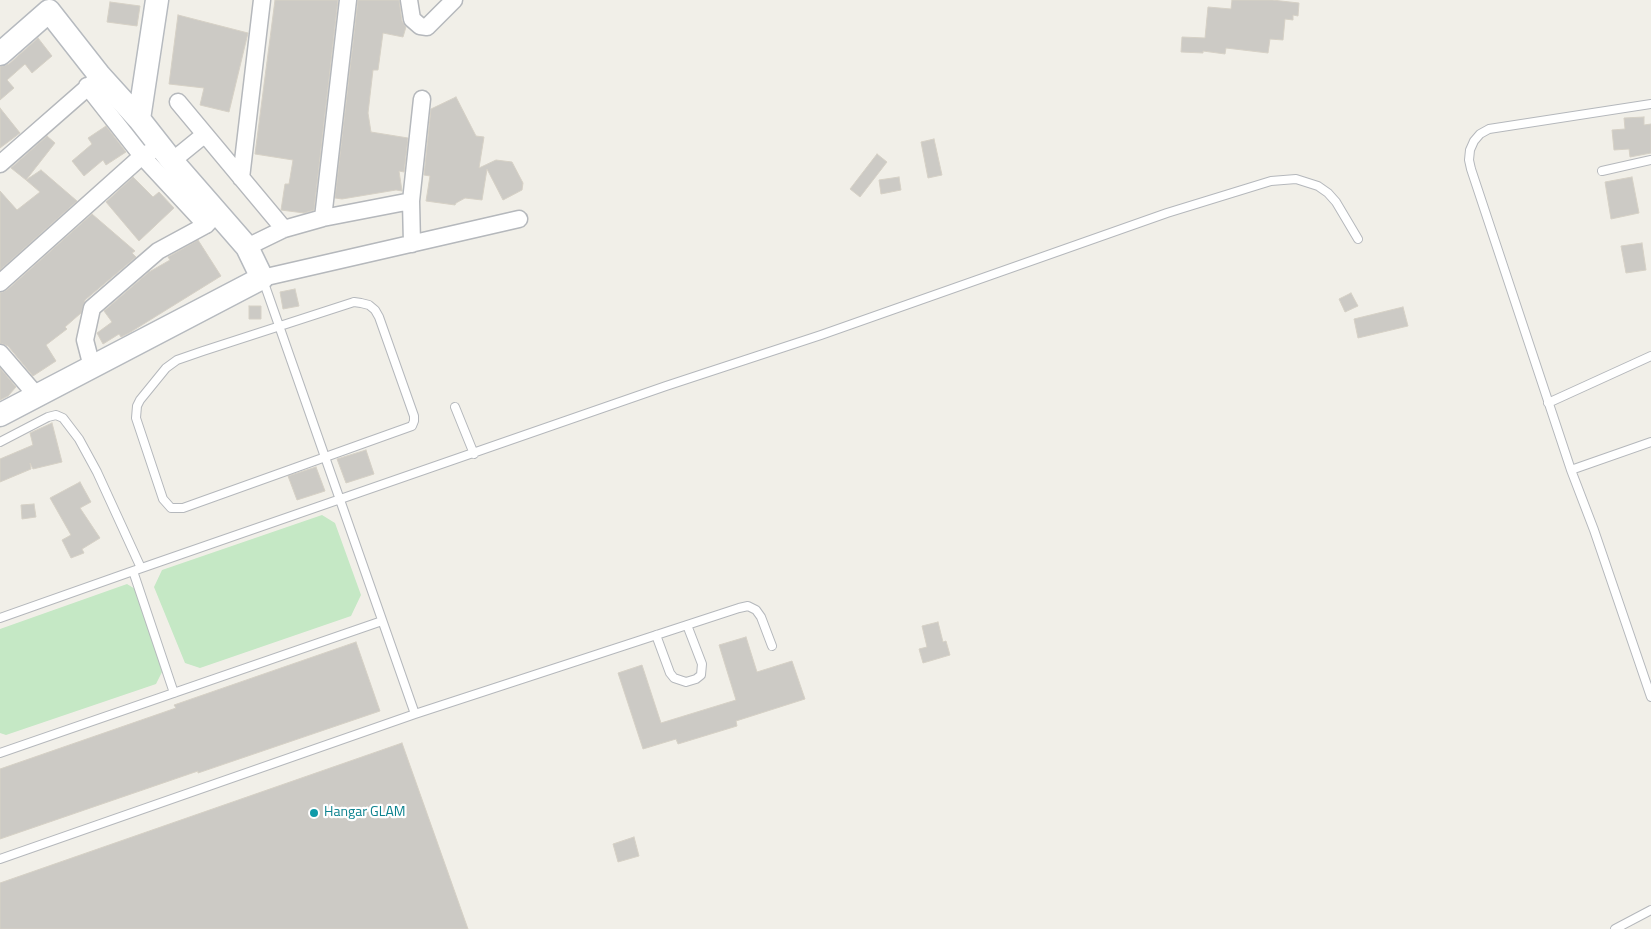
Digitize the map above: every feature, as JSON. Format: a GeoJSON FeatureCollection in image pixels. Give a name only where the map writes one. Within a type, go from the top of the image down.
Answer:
{"type":"FeatureCollection","features":[{"type":"Feature","properties":{"kind":"street"},"geometry":{"type":"LineString","coordinates":[[139,119],[157,0]]}},
{"type":"Feature","properties":{"kind":"street"},"geometry":{"type":"LineString","coordinates":[[241,178],[262,0]]}},
{"type":"Feature","properties":{"kind":"street"},"geometry":{"type":"LineString","coordinates":[[323,218],[348,0]]}},
{"type":"Feature","properties":{"kind":"street"},"geometry":{"type":"LineString","coordinates":[[409,0],[412,19],[420,26],[426,27],[454,0]]}},
{"type":"Feature","properties":{"kind":"street"},"geometry":{"type":"LineString","coordinates":[[0,54],[47,4],[94,81],[158,154],[211,219],[247,247],[262,278]]}},
{"type":"Feature","properties":{"kind":"street"},"geometry":{"type":"LineString","coordinates":[[94,81],[139,119],[158,154],[211,219]]}},
{"type":"Feature","properties":{"kind":"street"},"geometry":{"type":"LineString","coordinates":[[0,164],[94,81]]}},
{"type":"Feature","properties":{"kind":"street"},"geometry":{"type":"LineString","coordinates":[[412,244],[410,201],[422,98]]}},
{"type":"Feature","properties":{"kind":"street"},"geometry":{"type":"LineString","coordinates":[[178,102],[284,229]]}},
{"type":"Feature","properties":{"kind":"street"},"geometry":{"type":"LineString","coordinates":[[0,283],[158,154],[204,135]]}},
{"type":"Feature","properties":{"kind":"street"},"geometry":{"type":"LineString","coordinates":[[247,247],[284,229],[323,218],[410,201]]}},
{"type":"Feature","properties":{"kind":"street"},"geometry":{"type":"LineString","coordinates":[[92,367],[85,340],[92,308],[158,251],[211,219]]}},
{"type":"Feature","properties":{"kind":"street"},"geometry":{"type":"LineString","coordinates":[[0,416],[262,278],[519,219]]}},
{"type":"Feature","properties":{"kind":"street"},"geometry":{"type":"LineString","coordinates":[[0,353],[37,396]]}},
{"type":"Feature","properties":{"kind":"lane"},"geometry":{"type":"LineString","coordinates":[[1651,104],[1489,129],[1480,134],[1474,141],[1470,150],[1469,160],[1470,169],[1548,403],[1594,530],[1651,698]]}},
{"type":"Feature","properties":{"kind":"lane"},"geometry":{"type":"LineString","coordinates":[[1602,171],[1651,160]]}},
{"type":"Feature","properties":{"kind":"lane"},"geometry":{"type":"LineString","coordinates":[[0,618],[666,386],[822,335],[1167,213],[1271,181],[1296,178],[1318,186],[1336,202],[1358,239]]}},
{"type":"Feature","properties":{"kind":"lane"},"geometry":{"type":"LineString","coordinates":[[262,278],[415,714]]}},
{"type":"Feature","properties":{"kind":"lane"},"geometry":{"type":"LineString","coordinates":[[354,302],[361,302],[375,310],[414,416],[412,426],[177,509],[170,508],[166,504],[136,418],[140,400],[166,368],[177,360],[280,326],[354,302]]}},
{"type":"Feature","properties":{"kind":"lane"},"geometry":{"type":"LineString","coordinates":[[1548,403],[1651,356]]}},
{"type":"Feature","properties":{"kind":"lane"},"geometry":{"type":"LineString","coordinates":[[455,407],[474,454]]}},
{"type":"Feature","properties":{"kind":"lane"},"geometry":{"type":"LineString","coordinates":[[0,442],[48,417],[56,415],[63,418],[74,431],[97,472],[137,569],[174,693]]}},
{"type":"Feature","properties":{"kind":"lane"},"geometry":{"type":"LineString","coordinates":[[1571,470],[1651,442]]}},
{"type":"Feature","properties":{"kind":"lane"},"geometry":{"type":"LineString","coordinates":[[0,859],[415,714],[687,624],[748,606],[756,610],[761,617],[772,646]]}},
{"type":"Feature","properties":{"kind":"lane"},"geometry":{"type":"LineString","coordinates":[[0,753],[382,621]]}},
{"type":"Feature","properties":{"kind":"lane"},"geometry":{"type":"LineString","coordinates":[[656,635],[670,673],[674,678],[686,682],[696,679],[701,675],[702,664],[687,624]]}},
{"type":"Feature","properties":{"kind":"lane"},"geometry":{"type":"LineString","coordinates":[[1616,929],[1651,910]]}},
{"type":"Feature","properties":{"kind":"green space"},"geometry":{"type":"Polygon","coordinates":[[[322,515],[335,523],[361,595],[351,616],[200,668],[185,663],[154,587],[162,570],[322,515]]]}},
{"type":"Feature","properties":{"kind":"green space"},"geometry":{"type":"Polygon","coordinates":[[[127,584],[140,592],[166,664],[156,684],[6,735],[0,733],[0,629],[127,584]]]}},
{"type":"Feature","properties":{"kind":"building"},"geometry":{"type":"Polygon","coordinates":[[[275,0],[338,0],[314,210],[304,213],[281,210],[285,184],[289,184],[293,160],[255,154],[275,0]]]}},
{"type":"Feature","properties":{"kind":"building"},"geometry":{"type":"Polygon","coordinates":[[[358,0],[399,0],[402,21],[406,27],[403,37],[383,33],[378,70],[373,70],[368,113],[371,132],[408,138],[404,172],[399,171],[402,191],[396,190],[342,199],[335,198],[358,0]]]}},
{"type":"Feature","properties":{"kind":"building"},"geometry":{"type":"Polygon","coordinates":[[[1232,0],[1272,0],[1299,3],[1298,16],[1293,15],[1293,20],[1285,19],[1283,40],[1270,39],[1268,53],[1226,48],[1225,54],[1203,51],[1203,53],[1181,52],[1182,37],[1205,38],[1208,7],[1231,9],[1232,0]]]}},
{"type":"Feature","properties":{"kind":"building"},"geometry":{"type":"Polygon","coordinates":[[[110,2],[140,6],[137,26],[107,22],[110,2]]]}},
{"type":"Feature","properties":{"kind":"building"},"geometry":{"type":"Polygon","coordinates":[[[178,15],[248,33],[229,112],[200,105],[204,88],[169,84],[178,15]]]}},
{"type":"Feature","properties":{"kind":"building"},"geometry":{"type":"Polygon","coordinates":[[[38,38],[52,56],[32,73],[25,64],[7,80],[14,88],[0,100],[0,67],[9,64],[38,38]]]}},
{"type":"Feature","properties":{"kind":"building"},"geometry":{"type":"Polygon","coordinates":[[[456,97],[476,136],[484,137],[479,168],[496,160],[512,162],[523,183],[522,190],[503,200],[487,169],[482,200],[465,198],[455,205],[426,201],[430,176],[424,175],[431,109],[456,97]]]}},
{"type":"Feature","properties":{"kind":"building"},"geometry":{"type":"Polygon","coordinates":[[[0,108],[20,133],[0,148],[0,108]]]}},
{"type":"Feature","properties":{"kind":"building"},"geometry":{"type":"Polygon","coordinates":[[[1644,117],[1644,125],[1651,124],[1651,153],[1630,157],[1629,149],[1614,150],[1612,130],[1625,129],[1624,118],[1644,117]]]}},
{"type":"Feature","properties":{"kind":"building"},"geometry":{"type":"Polygon","coordinates":[[[106,126],[126,152],[106,165],[103,160],[84,176],[72,161],[92,144],[88,138],[106,126]]]}},
{"type":"Feature","properties":{"kind":"building"},"geometry":{"type":"Polygon","coordinates":[[[47,136],[55,143],[26,180],[11,168],[47,136]]]}},
{"type":"Feature","properties":{"kind":"building"},"geometry":{"type":"Polygon","coordinates":[[[934,139],[942,175],[928,178],[921,142],[934,139]]]}},
{"type":"Feature","properties":{"kind":"building"},"geometry":{"type":"Polygon","coordinates":[[[877,154],[887,162],[860,197],[850,189],[877,154]]]}},
{"type":"Feature","properties":{"kind":"building"},"geometry":{"type":"Polygon","coordinates":[[[41,170],[77,201],[0,270],[0,191],[17,210],[40,192],[26,180],[41,170]]]}},
{"type":"Feature","properties":{"kind":"building"},"geometry":{"type":"Polygon","coordinates":[[[133,177],[153,197],[159,192],[174,208],[139,241],[106,202],[133,177]]]}},
{"type":"Feature","properties":{"kind":"building"},"geometry":{"type":"Polygon","coordinates":[[[899,177],[901,190],[881,194],[879,180],[899,177]]]}},
{"type":"Feature","properties":{"kind":"building"},"geometry":{"type":"Polygon","coordinates":[[[1632,177],[1639,213],[1611,219],[1605,182],[1632,177]]]}},
{"type":"Feature","properties":{"kind":"building"},"geometry":{"type":"Polygon","coordinates":[[[92,214],[135,251],[132,253],[136,257],[85,300],[81,313],[65,327],[67,329],[46,345],[56,361],[33,376],[8,346],[0,343],[0,293],[7,290],[92,214]]]}},
{"type":"Feature","properties":{"kind":"building"},"geometry":{"type":"Polygon","coordinates":[[[198,240],[221,276],[129,333],[121,337],[119,334],[103,344],[97,333],[112,322],[104,311],[149,272],[170,260],[168,257],[198,240]]]}},
{"type":"Feature","properties":{"kind":"building"},"geometry":{"type":"Polygon","coordinates":[[[1642,243],[1646,270],[1626,273],[1621,246],[1642,243]]]}},
{"type":"Feature","properties":{"kind":"building"},"geometry":{"type":"Polygon","coordinates":[[[295,289],[299,306],[283,309],[280,292],[295,289]]]}},
{"type":"Feature","properties":{"kind":"building"},"geometry":{"type":"Polygon","coordinates":[[[1351,293],[1358,306],[1345,312],[1339,299],[1351,293]]]}},
{"type":"Feature","properties":{"kind":"building"},"geometry":{"type":"Polygon","coordinates":[[[249,306],[261,306],[261,319],[249,319],[249,306]]]}},
{"type":"Feature","properties":{"kind":"building"},"geometry":{"type":"Polygon","coordinates":[[[1403,307],[1408,326],[1358,338],[1354,319],[1403,307]]]}},
{"type":"Feature","properties":{"kind":"building"},"geometry":{"type":"Polygon","coordinates":[[[0,368],[16,387],[8,396],[0,400],[0,368]]]}},
{"type":"Feature","properties":{"kind":"building"},"geometry":{"type":"Polygon","coordinates":[[[52,423],[62,462],[33,469],[30,463],[31,469],[0,482],[0,459],[33,445],[30,433],[52,423]]]}},
{"type":"Feature","properties":{"kind":"building"},"geometry":{"type":"Polygon","coordinates":[[[366,450],[374,474],[346,483],[337,459],[366,450]]]}},
{"type":"Feature","properties":{"kind":"building"},"geometry":{"type":"Polygon","coordinates":[[[316,467],[325,491],[297,500],[288,476],[316,467]]]}},
{"type":"Feature","properties":{"kind":"building"},"geometry":{"type":"Polygon","coordinates":[[[80,482],[91,502],[80,508],[100,538],[82,549],[84,553],[71,558],[62,540],[71,535],[50,498],[80,482]]]}},
{"type":"Feature","properties":{"kind":"building"},"geometry":{"type":"Polygon","coordinates":[[[34,504],[36,517],[22,519],[21,505],[34,504]]]}},
{"type":"Feature","properties":{"kind":"building"},"geometry":{"type":"Polygon","coordinates":[[[938,622],[943,642],[946,641],[950,655],[923,663],[919,649],[927,647],[922,626],[938,622]]]}},
{"type":"Feature","properties":{"kind":"building"},"geometry":{"type":"Polygon","coordinates":[[[746,637],[757,672],[792,661],[805,699],[736,721],[737,726],[678,744],[676,739],[643,749],[618,673],[642,665],[661,723],[736,700],[719,645],[746,637]]]}},
{"type":"Feature","properties":{"kind":"building"},"geometry":{"type":"Polygon","coordinates":[[[356,642],[380,711],[0,839],[0,769],[176,708],[174,705],[356,642]]]}},
{"type":"Feature","properties":{"kind":"building","name":"Hangar GLAM"},"geometry":{"type":"Polygon","coordinates":[[[402,743],[468,929],[0,929],[0,883],[402,743]]]}},
{"type":"Feature","properties":{"kind":"building"},"geometry":{"type":"Polygon","coordinates":[[[634,837],[639,856],[618,862],[613,844],[634,837]]]}},
{"type":"Feature","properties":{"kind":"place","name":"Hangar GLAM"},"geometry":{"type":"Point","coordinates":[314,813]}}]}
